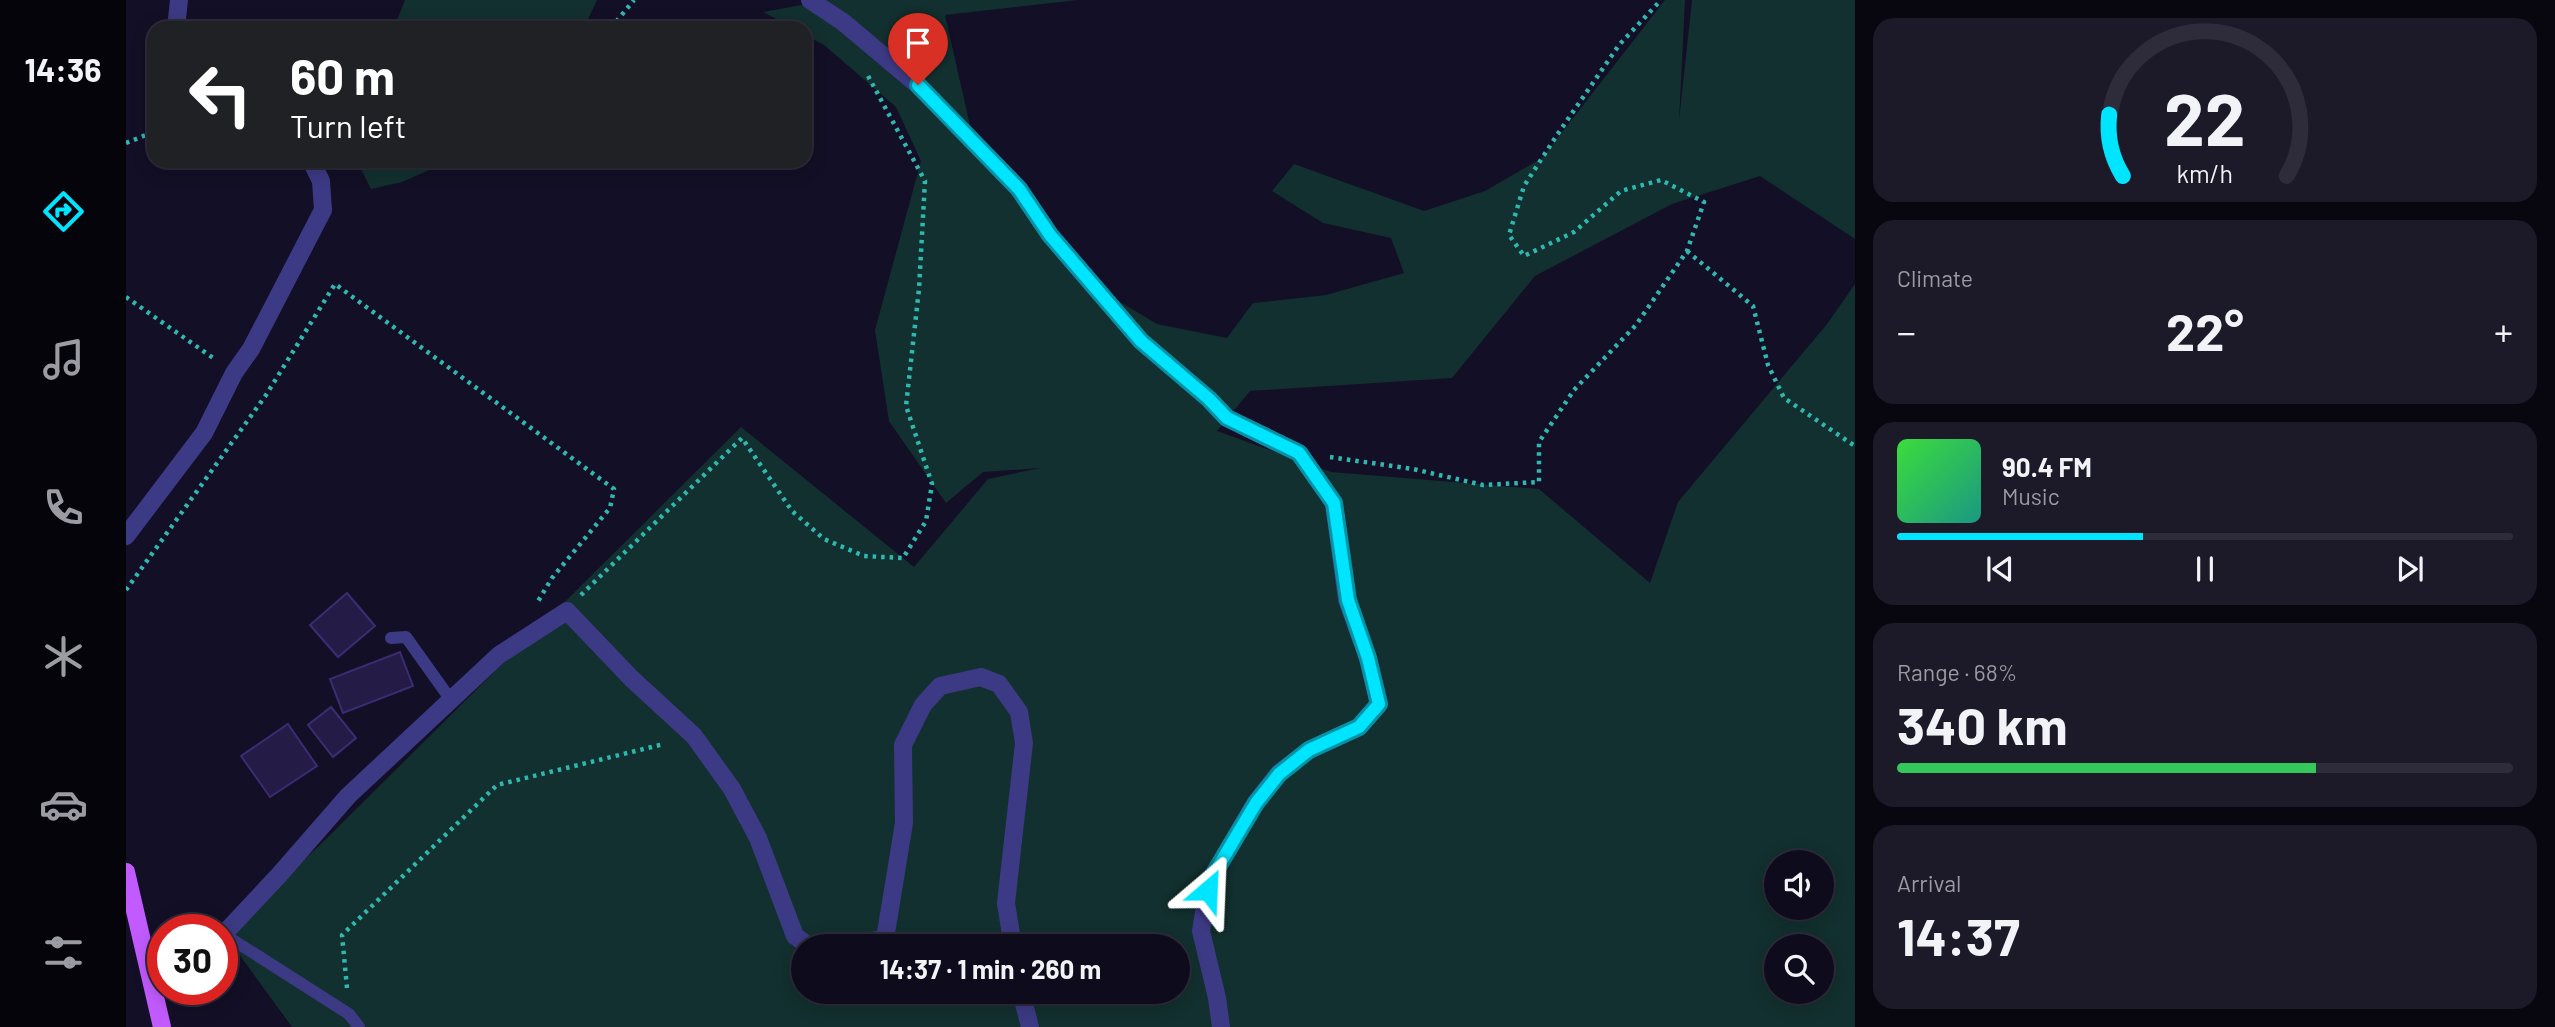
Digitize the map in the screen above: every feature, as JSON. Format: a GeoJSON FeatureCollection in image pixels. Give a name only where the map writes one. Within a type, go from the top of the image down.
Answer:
{"type":"FeatureCollection","features":[{"type":"Feature","properties":{"kind":"main road"},"geometry":{"type":"LineString","coordinates":[[126,872],[147,940]]}},
{"type":"Feature","properties":{"kind":"main road"},"geometry":{"type":"LineString","coordinates":[[160,1005],[162,1027]]}},
{"type":"Feature","properties":{"kind":"street"},"geometry":{"type":"LineString","coordinates":[[177,21],[179,0]]}},
{"type":"Feature","properties":{"kind":"street"},"geometry":{"type":"LineString","coordinates":[[810,0],[843,22],[918,85],[1019,189],[1050,235],[1141,341],[1209,399],[1227,418],[1299,453],[1334,503],[1348,600],[1368,658],[1379,704],[1359,727],[1309,750],[1279,774],[1256,803],[1209,882],[1201,931],[1221,1027]]}},
{"type":"Feature","properties":{"kind":"street"},"geometry":{"type":"LineString","coordinates":[[126,536],[204,433],[323,210],[321,181],[314,168]]}},
{"type":"Feature","properties":{"kind":"street"},"geometry":{"type":"LineString","coordinates":[[238,918],[348,796],[499,655],[567,611],[632,679],[694,736],[732,789],[758,838],[795,934]]}},
{"type":"Feature","properties":{"kind":"street"},"geometry":{"type":"LineString","coordinates":[[886,934],[904,822],[903,745],[923,705],[940,686],[981,677],[999,684],[1019,712],[1024,743],[1006,903],[1011,934]]}},
{"type":"Feature","properties":{"kind":"street"},"geometry":{"type":"LineString","coordinates":[[1024,1004],[1030,1027]]}},
{"type":"Feature","properties":{"kind":"lane"},"geometry":{"type":"LineString","coordinates":[[391,638],[406,637],[451,700]]}},
{"type":"Feature","properties":{"kind":"lane"},"geometry":{"type":"LineString","coordinates":[[238,944],[349,1014],[359,1027]]}},
{"type":"Feature","properties":{"kind":"path"},"geometry":{"type":"LineString","coordinates":[[617,21],[634,0]]}},
{"type":"Feature","properties":{"kind":"path"},"geometry":{"type":"LineString","coordinates":[[1299,453],[1413,469],[1483,485],[1539,482],[1539,442],[1574,390],[1636,325],[1687,251],[1704,202],[1661,180],[1621,191],[1574,232],[1524,256],[1508,234],[1524,186],[1557,135],[1619,46],[1661,0]]}},
{"type":"Feature","properties":{"kind":"path"},"geometry":{"type":"LineString","coordinates":[[563,613],[742,438],[792,511],[824,539],[864,556],[903,558],[926,521],[932,484],[906,406],[919,289],[925,181],[861,63]]}},
{"type":"Feature","properties":{"kind":"path"},"geometry":{"type":"LineString","coordinates":[[126,143],[147,134]]}},
{"type":"Feature","properties":{"kind":"path"},"geometry":{"type":"LineString","coordinates":[[1687,251],[1753,306],[1768,365],[1783,398],[1855,446]]}},
{"type":"Feature","properties":{"kind":"path"},"geometry":{"type":"LineString","coordinates":[[126,590],[266,395],[335,284],[614,489],[610,508],[552,578],[534,607],[536,632]]}},
{"type":"Feature","properties":{"kind":"path"},"geometry":{"type":"LineString","coordinates":[[126,297],[234,373]]}},
{"type":"Feature","properties":{"kind":"path"},"geometry":{"type":"LineString","coordinates":[[349,1014],[342,935],[497,785],[664,744]]}},
{"type":"Feature","properties":{"kind":"green space"},"geometry":{"type":"Polygon","coordinates":[[[405,0],[597,0],[587,21],[397,21],[405,0]]]}},
{"type":"Feature","properties":{"kind":"green space"},"geometry":{"type":"Polygon","coordinates":[[[829,0],[1078,0],[945,15],[974,143],[1095,287],[1157,324],[1227,338],[1253,303],[1326,295],[1404,273],[1391,238],[1323,223],[1272,191],[1294,164],[1424,211],[1485,191],[1542,158],[1665,0],[1685,0],[1679,121],[1692,0],[1855,0],[1855,239],[1760,176],[1672,204],[1535,276],[1452,378],[1250,391],[1217,431],[1331,472],[1539,489],[1650,583],[1678,502],[1827,324],[1855,284],[1855,1027],[292,1027],[238,953],[238,923],[325,840],[741,427],[914,567],[988,479],[1040,468],[983,472],[946,503],[889,421],[875,330],[921,161],[896,107],[824,45],[812,39],[812,21],[780,21],[763,12],[829,0]]]}},
{"type":"Feature","properties":{"kind":"green space"},"geometry":{"type":"Polygon","coordinates":[[[360,168],[434,168],[402,182],[371,189],[360,168]]]}},
{"type":"Feature","properties":{"kind":"building"},"geometry":{"type":"Polygon","coordinates":[[[347,593],[375,626],[338,657],[310,625],[347,593]]]}},
{"type":"Feature","properties":{"kind":"building"},"geometry":{"type":"Polygon","coordinates":[[[400,652],[413,686],[343,713],[330,679],[400,652]]]}},
{"type":"Feature","properties":{"kind":"building"},"geometry":{"type":"Polygon","coordinates":[[[331,707],[356,738],[333,757],[308,725],[331,707]]]}},
{"type":"Feature","properties":{"kind":"building"},"geometry":{"type":"Polygon","coordinates":[[[288,724],[317,766],[270,797],[241,756],[288,724]]]}},
{"type":"Feature","properties":{"kind":"route"},"geometry":{"type":"LineString","coordinates":[[918,85],[1019,189],[1050,235],[1141,341],[1209,399],[1227,418],[1299,453],[1334,503],[1348,600],[1368,658],[1379,704],[1359,727],[1309,750],[1279,774],[1256,803],[1209,882],[1208,890]]}}]}
